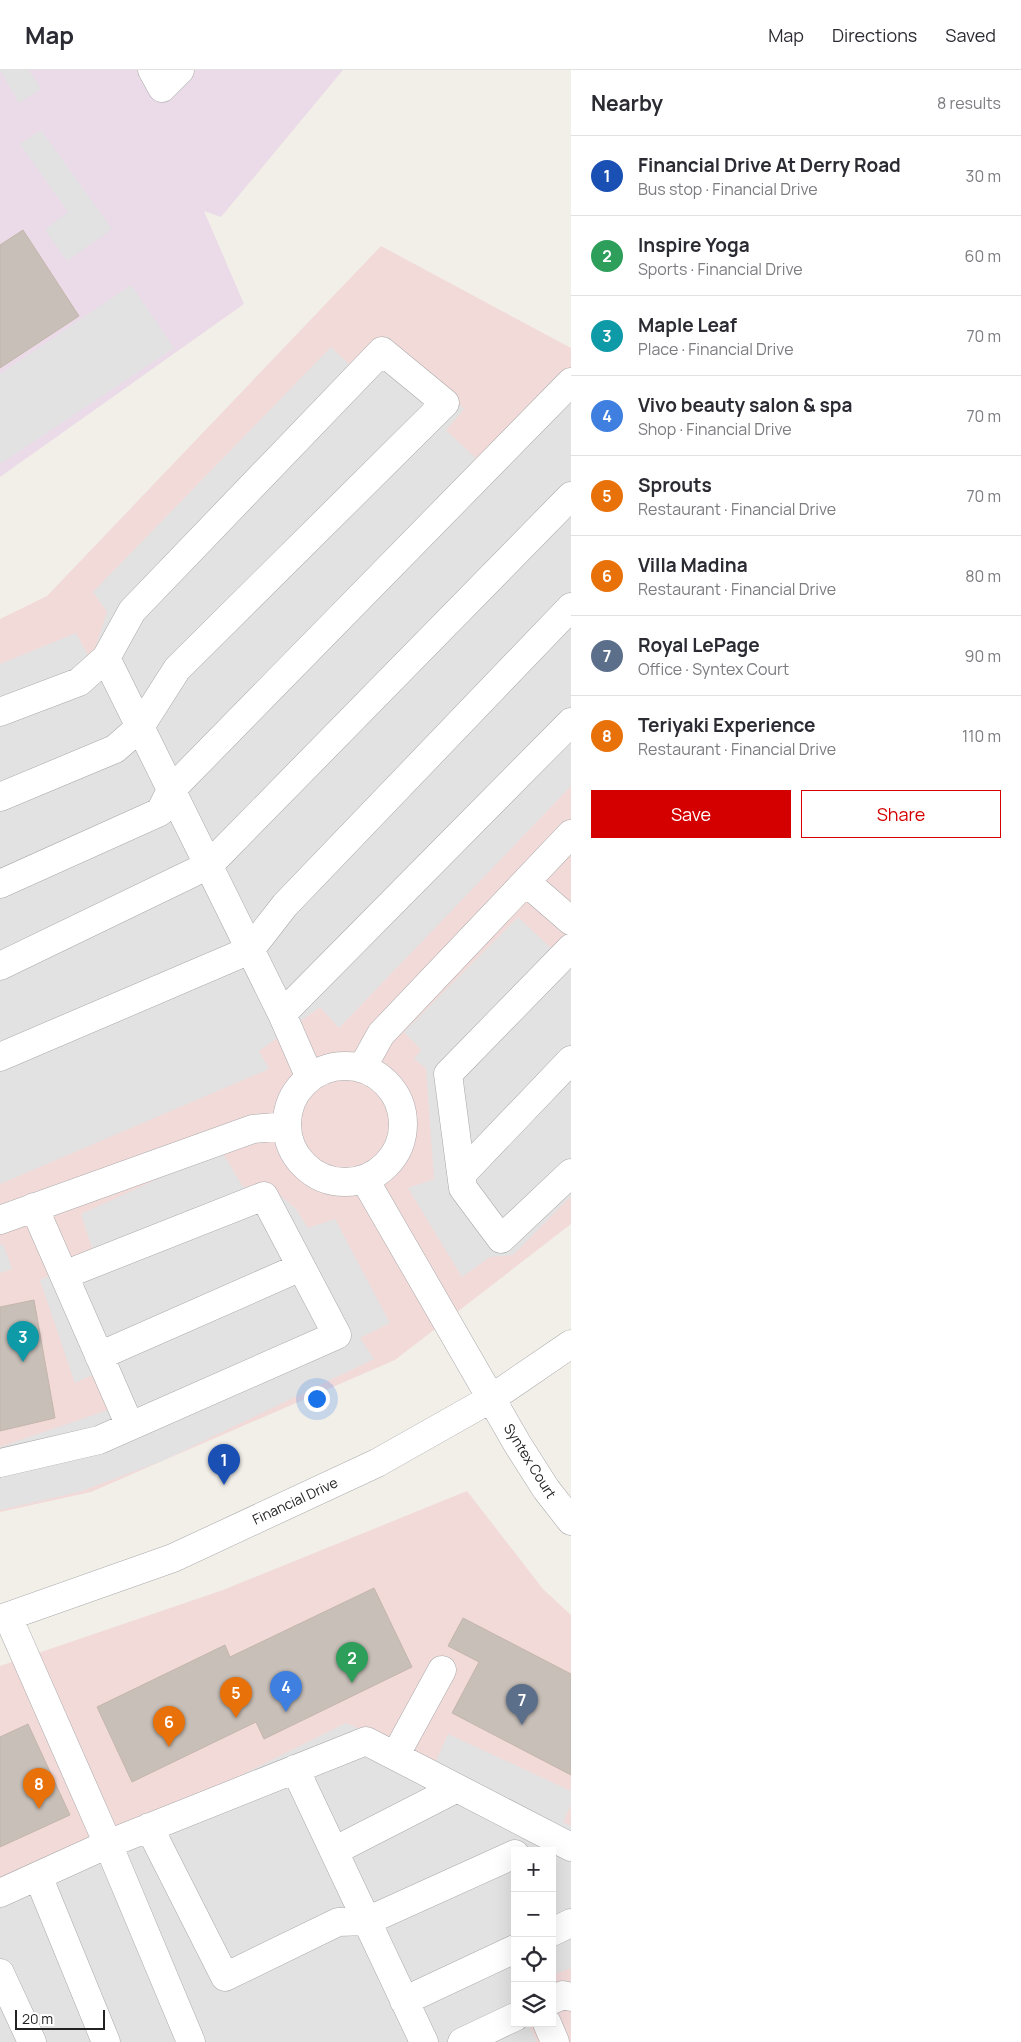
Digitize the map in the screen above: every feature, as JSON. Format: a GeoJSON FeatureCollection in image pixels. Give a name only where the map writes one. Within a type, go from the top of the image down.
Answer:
{"type":"FeatureCollection","features":[{"type":"Feature","properties":{"kind":"street"},"geometry":{"type":"LineString","coordinates":[[152,70],[162,88],[180,70]]}},
{"type":"Feature","properties":{"kind":"street"},"geometry":{"type":"LineString","coordinates":[[0,712],[79,682],[106,658],[132,611],[382,351],[445,403],[177,669],[140,727],[115,749],[0,797]]}},
{"type":"Feature","properties":{"kind":"street"},"geometry":{"type":"LineString","coordinates":[[0,884],[160,812],[172,790],[571,382]]}},
{"type":"Feature","properties":{"kind":"street"},"geometry":{"type":"LineString","coordinates":[[0,966],[209,865],[571,496]]}},
{"type":"Feature","properties":{"kind":"street"},"geometry":{"type":"LineString","coordinates":[[0,1057],[250,950],[285,905],[571,607]]}},
{"type":"Feature","properties":{"kind":"street"},"geometry":{"type":"LineString","coordinates":[[106,658],[282,1014],[310,1078]]}},
{"type":"Feature","properties":{"kind":"street"},"geometry":{"type":"LineString","coordinates":[[282,1014],[571,722]]}},
{"type":"Feature","properties":{"kind":"street"},"geometry":{"type":"LineString","coordinates":[[362,1068],[380,1034],[571,834]]}},
{"type":"Feature","properties":{"kind":"street"},"geometry":{"type":"LineString","coordinates":[[526,882],[571,921]]}},
{"type":"Feature","properties":{"kind":"street"},"geometry":{"type":"LineString","coordinates":[[571,948],[448,1074],[464,1188],[501,1239],[571,1173]]}},
{"type":"Feature","properties":{"kind":"street"},"geometry":{"type":"LineString","coordinates":[[462,1174],[571,1060]]}},
{"type":"Feature","properties":{"kind":"street"},"geometry":{"type":"LineString","coordinates":[[344,1066],[362,1068],[379,1076],[392,1089],[401,1105],[404,1123],[402,1141],[394,1158],[381,1171],[365,1180],[347,1183],[329,1181],[312,1173],[299,1160],[290,1144],[287,1126],[289,1108],[297,1091],[310,1078],[326,1069],[344,1066]]}},
{"type":"Feature","properties":{"kind":"street"},"geometry":{"type":"LineString","coordinates":[[0,1220],[253,1129],[287,1126]]}},
{"type":"Feature","properties":{"kind":"street","name":"Syntex Court"},"geometry":{"type":"LineString","coordinates":[[365,1180],[518,1445],[546,1489],[571,1522]]}},
{"type":"Feature","properties":{"kind":"street"},"geometry":{"type":"LineString","coordinates":[[0,1463],[99,1440],[338,1336],[264,1196],[64,1275]]}},
{"type":"Feature","properties":{"kind":"street"},"geometry":{"type":"LineString","coordinates":[[34,1207],[130,1426]]}},
{"type":"Feature","properties":{"kind":"street"},"geometry":{"type":"LineString","coordinates":[[99,1356],[301,1267]]}},
{"type":"Feature","properties":{"kind":"street","name":"Financial Drive"},"geometry":{"type":"LineString","coordinates":[[4,1618],[173,1558],[377,1463],[492,1398],[571,1344]]}},
{"type":"Feature","properties":{"kind":"street"},"geometry":{"type":"LineString","coordinates":[[4,1618],[108,1844],[191,2042]]}},
{"type":"Feature","properties":{"kind":"street"},"geometry":{"type":"LineString","coordinates":[[395,1756],[442,1670]]}},
{"type":"Feature","properties":{"kind":"street"},"geometry":{"type":"LineString","coordinates":[[0,1893],[108,1844],[366,1741],[561,1842]]}},
{"type":"Feature","properties":{"kind":"street"},"geometry":{"type":"LineString","coordinates":[[295,1769],[424,2042]]}},
{"type":"Feature","properties":{"kind":"street"},"geometry":{"type":"LineString","coordinates":[[334,1851],[457,1788]]}},
{"type":"Feature","properties":{"kind":"street"},"geometry":{"type":"LineString","coordinates":[[149,1827],[225,1976],[338,1922],[367,1921],[511,1856]]}},
{"type":"Feature","properties":{"kind":"street"},"geometry":{"type":"LineString","coordinates":[[539,1847],[561,1842]]}},
{"type":"Feature","properties":{"kind":"street"},"geometry":{"type":"LineString","coordinates":[[38,1876],[106,2042]]}},
{"type":"Feature","properties":{"kind":"street"},"geometry":{"type":"LineString","coordinates":[[556,1930],[571,1923]]}},
{"type":"Feature","properties":{"kind":"street"},"geometry":{"type":"LineString","coordinates":[[404,2001],[511,1951]]}},
{"type":"Feature","properties":{"kind":"street"},"geometry":{"type":"LineString","coordinates":[[0,1973],[32,2042]]}},
{"type":"Feature","properties":{"kind":"street"},"geometry":{"type":"LineString","coordinates":[[556,1998],[563,1995],[571,1997]]}},
{"type":"Feature","properties":{"kind":"street"},"geometry":{"type":"LineString","coordinates":[[462,2042],[511,2019]]}},
{"type":"Feature","properties":{"kind":"street"},"geometry":{"type":"LineString","coordinates":[[549,2027],[555,2042]]}},
{"type":"Feature","properties":{"kind":"shaded area"},"geometry":{"type":"Polygon","coordinates":[[[0,70],[343,70],[221,217],[204,211],[244,304],[0,477],[0,70]]]}},
{"type":"Feature","properties":{"kind":"shaded area"},"geometry":{"type":"Polygon","coordinates":[[[0,70],[29,70],[41,89],[19,103],[0,70]]]}},
{"type":"Feature","properties":{"kind":"shaded area"},"geometry":{"type":"Polygon","coordinates":[[[41,130],[112,229],[67,261],[45,230],[68,212],[20,144],[41,130]]]}},
{"type":"Feature","properties":{"kind":"shaded area"},"geometry":{"type":"Polygon","coordinates":[[[381,246],[571,348],[571,1224],[395,1360],[91,1492],[0,1512],[0,619],[47,596],[381,246]]]}},
{"type":"Feature","properties":{"kind":"shaded area"},"geometry":{"type":"Polygon","coordinates":[[[131,285],[174,348],[0,464],[0,374],[131,285]]]}},
{"type":"Feature","properties":{"kind":"shaded area"},"geometry":{"type":"Polygon","coordinates":[[[387,336],[464,409],[446,430],[481,463],[571,401],[571,786],[339,1028],[320,1007],[259,1051],[269,1069],[0,1184],[0,664],[76,633],[91,661],[107,612],[93,592],[331,347],[354,369],[387,336]]]}},
{"type":"Feature","properties":{"kind":"shaded area"},"geometry":{"type":"Polygon","coordinates":[[[518,917],[571,967],[571,1196],[513,1255],[490,1257],[462,1277],[408,1188],[434,1179],[426,1068],[414,1059],[421,1050],[404,1032],[518,917]]]}},
{"type":"Feature","properties":{"kind":"shaded area"},"geometry":{"type":"Polygon","coordinates":[[[221,1150],[243,1187],[270,1187],[296,1209],[308,1228],[335,1219],[390,1323],[360,1338],[374,1359],[162,1461],[79,1492],[0,1510],[0,1447],[108,1410],[92,1375],[75,1383],[40,1280],[94,1254],[81,1214],[221,1150]]]}},
{"type":"Feature","properties":{"kind":"shaded area"},"geometry":{"type":"Polygon","coordinates":[[[3,1244],[12,1269],[0,1273],[0,1245],[3,1244]]]}},
{"type":"Feature","properties":{"kind":"shaded area"},"geometry":{"type":"Polygon","coordinates":[[[467,1491],[543,1589],[571,1615],[571,2042],[0,2042],[0,1666],[223,1590],[467,1491]]]}},
{"type":"Feature","properties":{"kind":"shaded area"},"geometry":{"type":"Polygon","coordinates":[[[346,1723],[435,1763],[448,1734],[571,1791],[571,1805],[563,1822],[571,1826],[571,1968],[556,1974],[556,1847],[511,1847],[511,2027],[530,2027],[537,2042],[0,2042],[0,1892],[346,1723]]]}},
{"type":"Feature","properties":{"kind":"building"},"geometry":{"type":"Polygon","coordinates":[[[23,230],[79,316],[0,368],[0,245],[23,230]]]}},
{"type":"Feature","properties":{"kind":"building"},"geometry":{"type":"Polygon","coordinates":[[[34,1300],[55,1418],[0,1431],[0,1307],[34,1300]]]}},
{"type":"Feature","properties":{"kind":"building"},"geometry":{"type":"Polygon","coordinates":[[[374,1588],[412,1667],[264,1739],[256,1722],[132,1782],[97,1707],[225,1645],[230,1657],[374,1588]]]}},
{"type":"Feature","properties":{"kind":"building"},"geometry":{"type":"Polygon","coordinates":[[[463,1618],[571,1674],[571,1775],[452,1713],[479,1662],[448,1646],[463,1618]]]}},
{"type":"Feature","properties":{"kind":"building"},"geometry":{"type":"Polygon","coordinates":[[[28,1724],[70,1815],[0,1847],[0,1737],[28,1724]]]}},
{"type":"Feature","properties":{"kind":"place","name":"Maple Leaf"},"geometry":{"type":"Point","coordinates":[23,1362]}},
{"type":"Feature","properties":{"kind":"place","name":"Financial Drive At Derry Road"},"geometry":{"type":"Point","coordinates":[224,1485]}},
{"type":"Feature","properties":{"kind":"place","name":"Inspire Yoga"},"geometry":{"type":"Point","coordinates":[352,1683]}},
{"type":"Feature","properties":{"kind":"place","name":"Vivo beauty salon & spa"},"geometry":{"type":"Point","coordinates":[286,1712]}},
{"type":"Feature","properties":{"kind":"place","name":"Sprouts"},"geometry":{"type":"Point","coordinates":[236,1718]}},
{"type":"Feature","properties":{"kind":"place","name":"Royal LePage"},"geometry":{"type":"Point","coordinates":[522,1725]}},
{"type":"Feature","properties":{"kind":"place","name":"Villa Madina"},"geometry":{"type":"Point","coordinates":[169,1747]}},
{"type":"Feature","properties":{"kind":"place","name":"Teriyaki Experience"},"geometry":{"type":"Point","coordinates":[39,1809]}}]}
